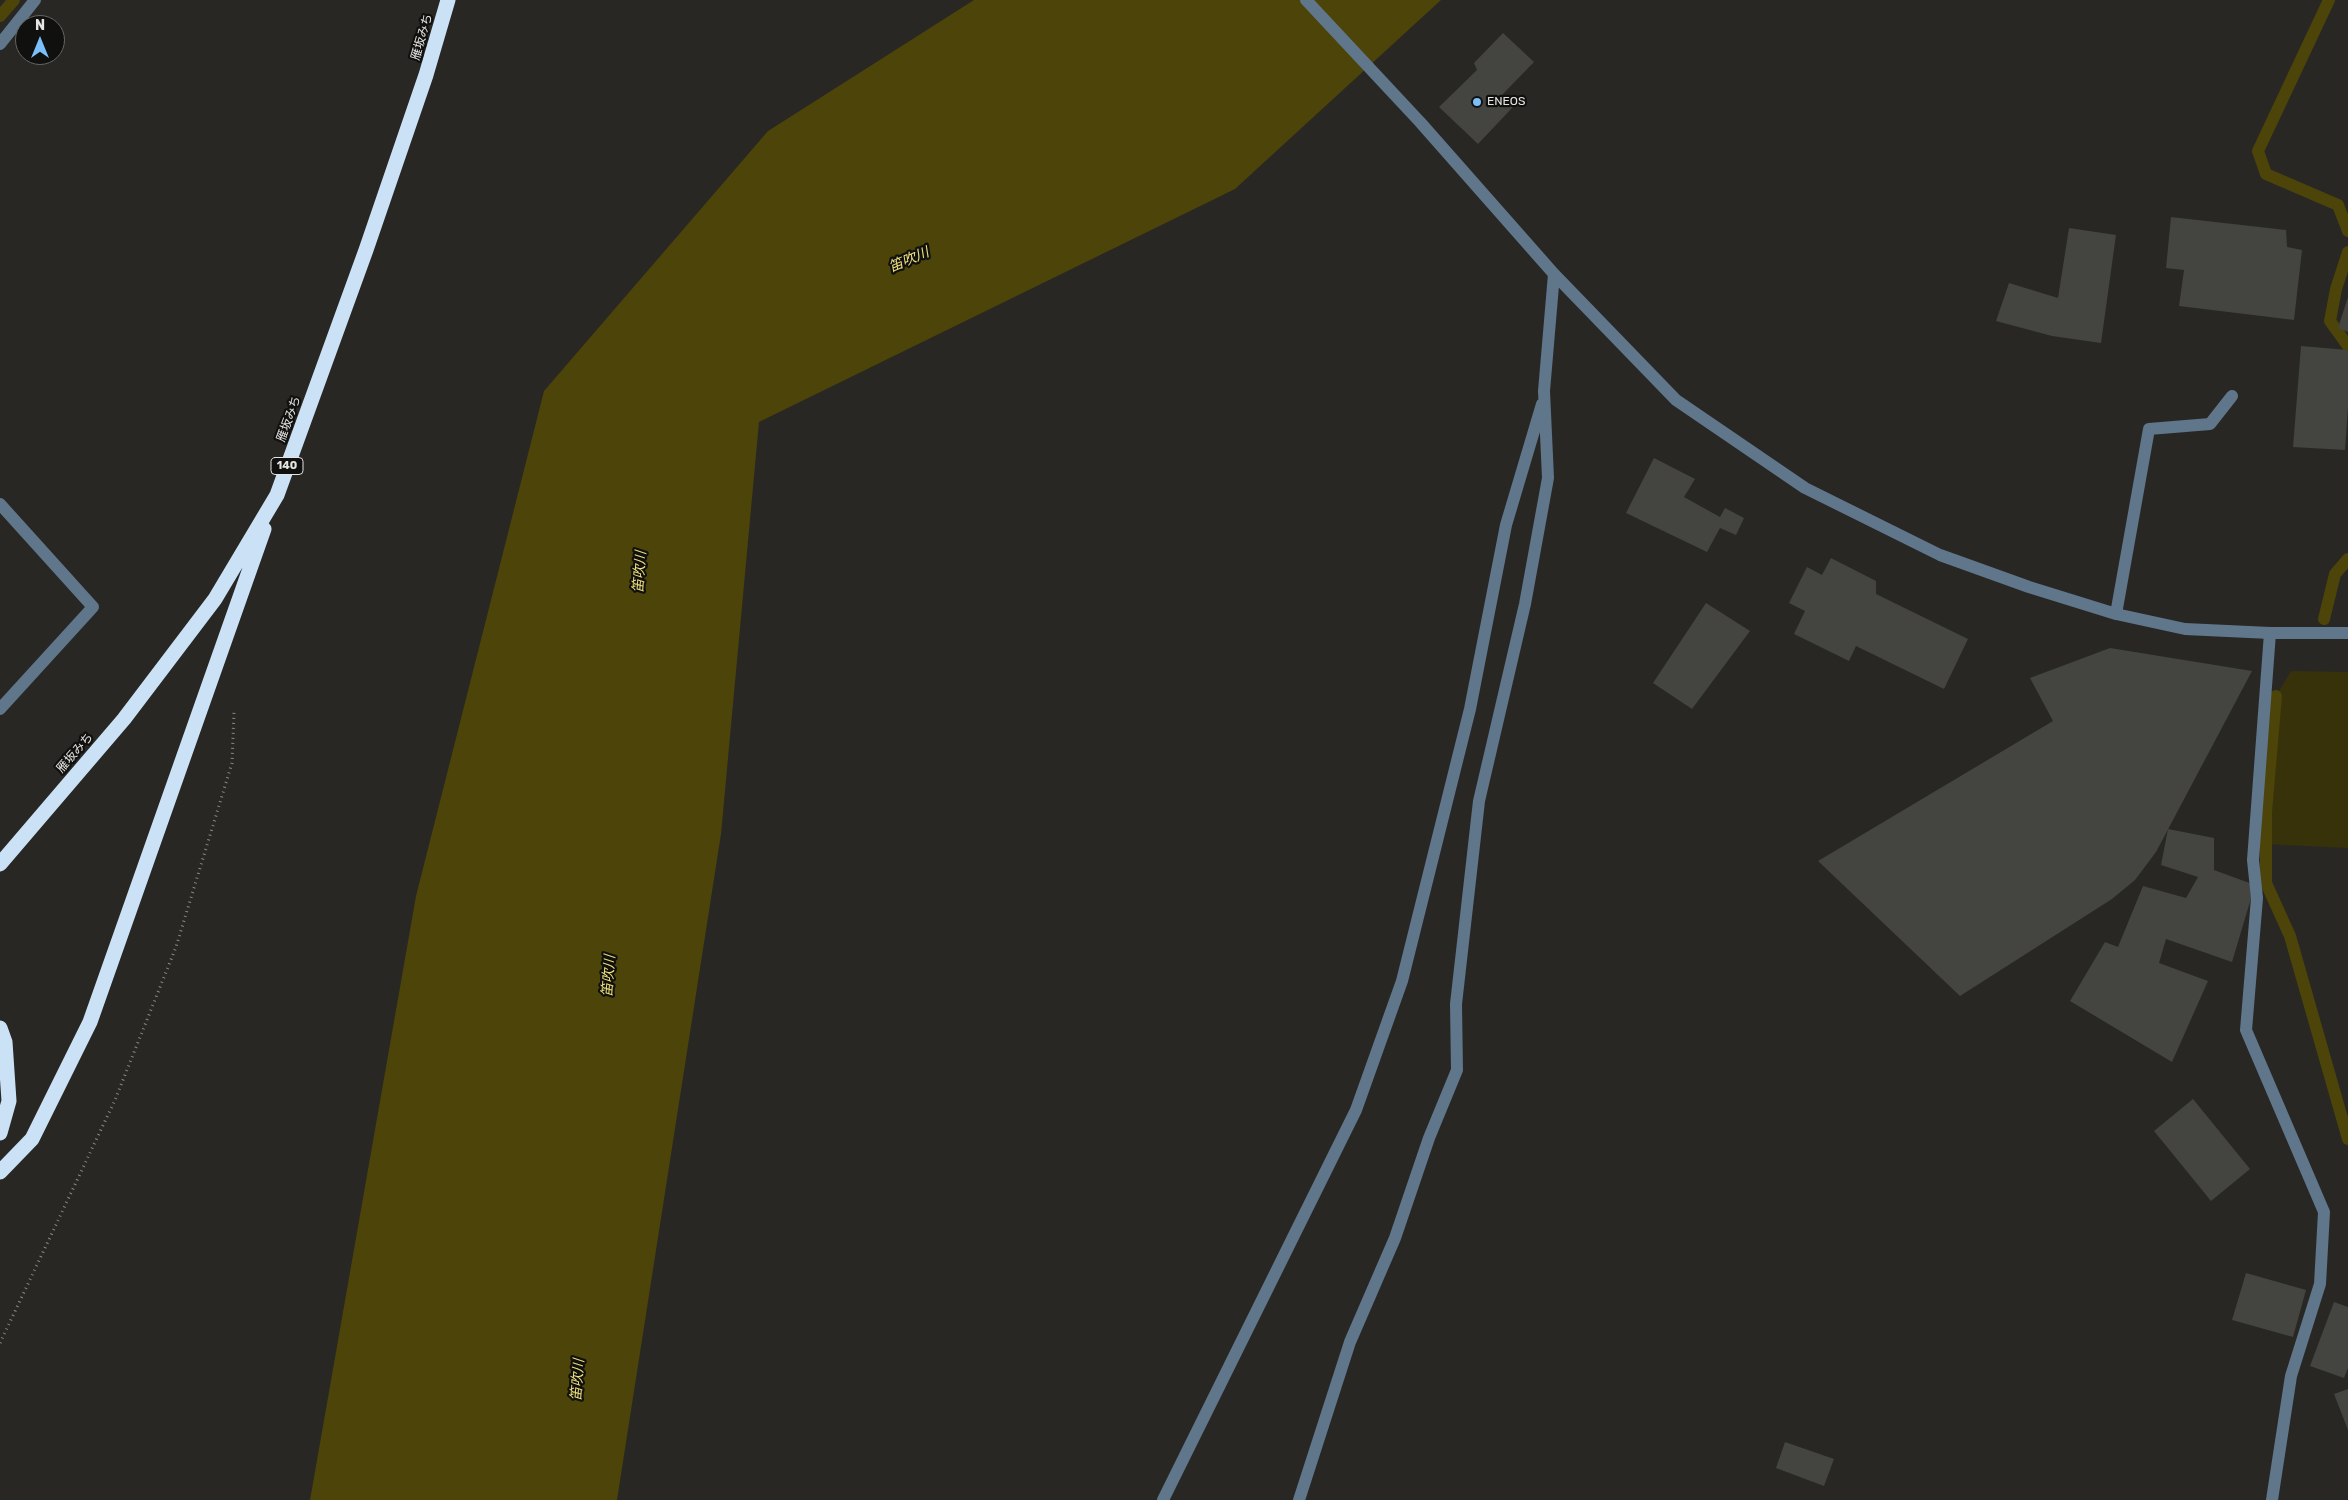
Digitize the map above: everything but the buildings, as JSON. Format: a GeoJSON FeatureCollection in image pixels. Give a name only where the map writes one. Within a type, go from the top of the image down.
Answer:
{"type":"FeatureCollection","features":[{"type":"Feature","properties":{"kind":"highway","name":"雁坂みち"},"geometry":{"type":"LineString","coordinates":[[0,864],[124,719],[215,599],[276,495],[366,250],[426,75],[448,0]]}},
{"type":"Feature","properties":{"kind":"highway"},"geometry":{"type":"LineString","coordinates":[[0,1172],[32,1139],[90,1022],[276,495]]}},
{"type":"Feature","properties":{"kind":"highway"},"geometry":{"type":"LineString","coordinates":[[0,1028],[5,1042],[9,1101],[0,1133]]}},
{"type":"Feature","properties":{"kind":"street"},"geometry":{"type":"LineString","coordinates":[[0,44],[35,0]]}},
{"type":"Feature","properties":{"kind":"street"},"geometry":{"type":"LineString","coordinates":[[1306,0],[1420,122],[1554,274],[1676,400],[1805,488],[1940,555],[2029,587],[2116,614],[2185,628],[2270,633],[2348,633]]}},
{"type":"Feature","properties":{"kind":"street"},"geometry":{"type":"LineString","coordinates":[[1299,1500],[1350,1342],[1395,1238],[1429,1138],[1457,1070],[1456,1004],[1479,801],[1525,604],[1548,478],[1544,395],[1554,274]]}},
{"type":"Feature","properties":{"kind":"street"},"geometry":{"type":"LineString","coordinates":[[1163,1500],[1356,1110],[1398,990],[1470,709],[1506,525],[1544,395]]}},
{"type":"Feature","properties":{"kind":"street"},"geometry":{"type":"LineString","coordinates":[[2116,614],[2149,429],[2210,424],[2232,396]]}},
{"type":"Feature","properties":{"kind":"street"},"geometry":{"type":"LineString","coordinates":[[0,504],[93,606],[0,709]]}},
{"type":"Feature","properties":{"kind":"street"},"geometry":{"type":"LineString","coordinates":[[2270,633],[2252,860],[2256,898],[2246,1030],[2324,1212],[2320,1284],[2291,1376],[2272,1500]]}},
{"type":"Feature","properties":{"kind":"path"},"geometry":{"type":"LineString","coordinates":[[0,1343],[115,1100],[176,947],[232,763],[234,712],[207,691]]}},
{"type":"Feature","properties":{"kind":"shaded area"},"geometry":{"type":"Polygon","coordinates":[[[2291,671],[2348,672],[2348,848],[2266,844],[2276,696],[2291,671]]]}},
{"type":"Feature","properties":{"kind":"water","name":"笛吹川"},"geometry":{"type":"Polygon","coordinates":[[[974,0],[1441,0],[1235,189],[759,422],[721,834],[617,1500],[310,1500],[416,896],[544,391],[768,131],[974,0]]]}},
{"type":"Feature","properties":{"kind":"waterway"},"geometry":{"type":"LineString","coordinates":[[0,16],[14,0]]}},
{"type":"Feature","properties":{"kind":"waterway"},"geometry":{"type":"LineString","coordinates":[[2329,0],[2258,151],[2266,174],[2338,205],[2348,231]]}},
{"type":"Feature","properties":{"kind":"waterway"},"geometry":{"type":"LineString","coordinates":[[2348,252],[2336,289],[2330,321],[2348,346]]}},
{"type":"Feature","properties":{"kind":"waterway"},"geometry":{"type":"LineString","coordinates":[[2324,619],[2335,574],[2348,559]]}},
{"type":"Feature","properties":{"kind":"waterway"},"geometry":{"type":"LineString","coordinates":[[2276,696],[2266,812],[2266,883],[2290,936],[2348,1139]]}},
{"type":"Feature","properties":{"kind":"place","name":"ENEOS"},"geometry":{"type":"Point","coordinates":[1477,102]}}]}
